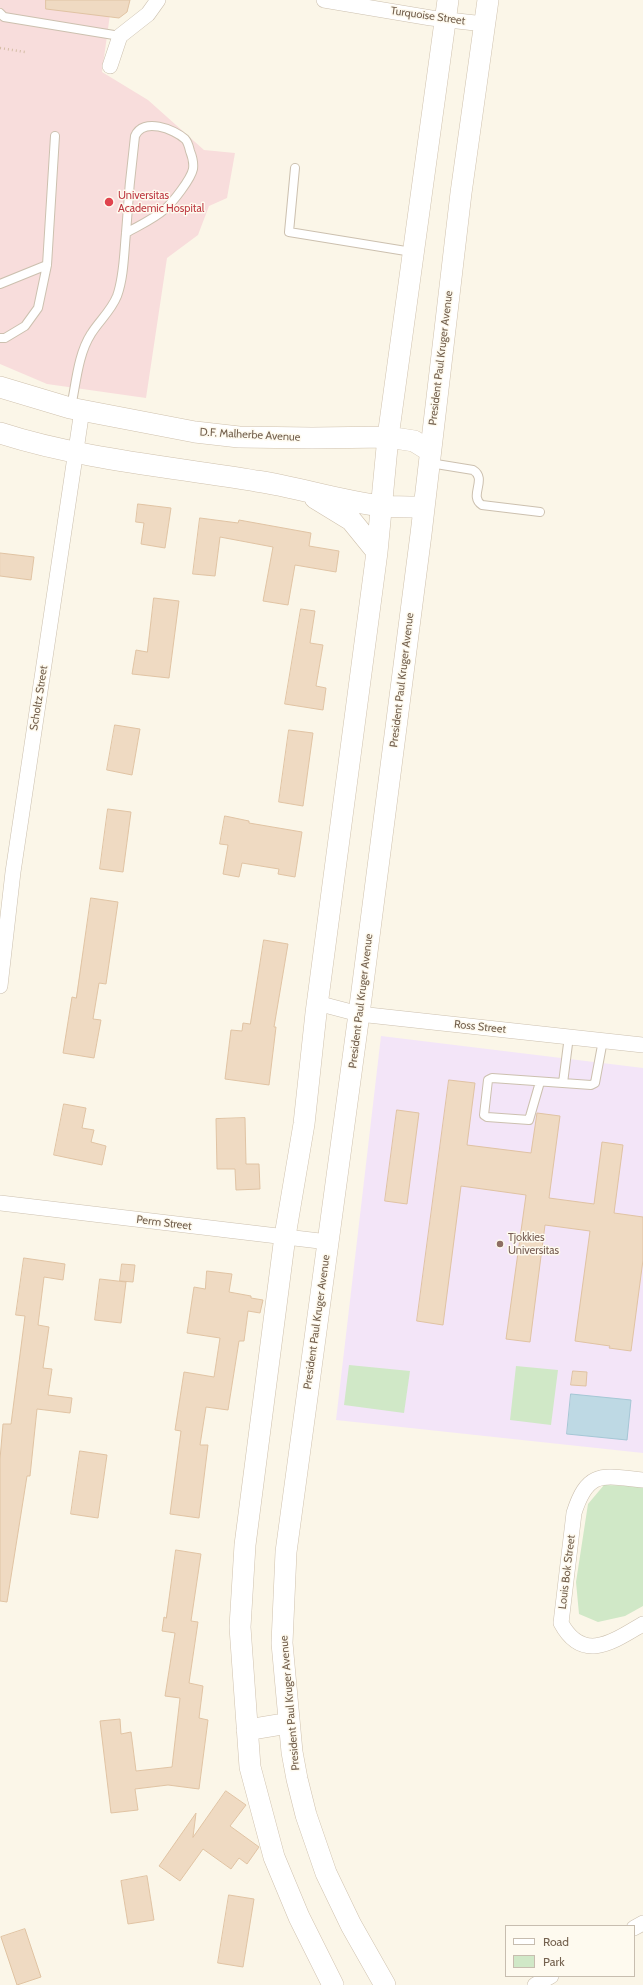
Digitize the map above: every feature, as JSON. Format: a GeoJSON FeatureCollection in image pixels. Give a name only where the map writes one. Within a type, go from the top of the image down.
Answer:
{"type":"FeatureCollection","features":[{"type":"Feature","properties":{"kind":"street"},"geometry":{"type":"LineString","coordinates":[[110,66],[120,36],[148,14],[158,0]]}},
{"type":"Feature","properties":{"kind":"street","name":"Turquoise Street"},"geometry":{"type":"LineString","coordinates":[[324,0],[446,10],[484,24]]}},
{"type":"Feature","properties":{"kind":"street","name":"President Paul Kruger Avenue"},"geometry":{"type":"LineString","coordinates":[[385,1985],[351,1925],[326,1873],[306,1815],[299,1786],[289,1723],[282,1643],[286,1552],[359,1014],[424,507],[460,193],[488,0]]}},
{"type":"Feature","properties":{"kind":"street"},"geometry":{"type":"LineString","coordinates":[[333,1985],[299,1917],[274,1857],[250,1767],[240,1627],[245,1545],[286,1236],[304,1124],[317,1003],[377,552],[388,437],[446,10]]}},
{"type":"Feature","properties":{"kind":"street","name":"D.F. Malherbe Avenue"},"geometry":{"type":"LineString","coordinates":[[0,387],[76,409],[195,432],[239,437],[388,437],[414,441],[430,457]]}},
{"type":"Feature","properties":{"kind":"street","name":"Scholtz Street"},"geometry":{"type":"LineString","coordinates":[[0,986],[14,864],[76,452],[76,409]]}},
{"type":"Feature","properties":{"kind":"street"},"geometry":{"type":"LineString","coordinates":[[0,432],[28,442],[76,452],[273,483],[382,506],[424,507]]}},
{"type":"Feature","properties":{"kind":"street"},"geometry":{"type":"LineString","coordinates":[[301,490],[351,520],[377,552]]}},
{"type":"Feature","properties":{"kind":"street","name":"Ross Street"},"geometry":{"type":"LineString","coordinates":[[317,1003],[359,1014],[643,1045]]}},
{"type":"Feature","properties":{"kind":"street","name":"Perm Street"},"geometry":{"type":"LineString","coordinates":[[0,1203],[328,1242]]}},
{"type":"Feature","properties":{"kind":"street","name":"Louis Bok Street"},"geometry":{"type":"LineString","coordinates":[[643,1480],[609,1476],[596,1479],[586,1484],[579,1496],[574,1513],[561,1623],[568,1636],[575,1642],[588,1646],[601,1646],[613,1642],[643,1624]]}},
{"type":"Feature","properties":{"kind":"street"},"geometry":{"type":"LineString","coordinates":[[247,1730],[289,1723]]}},
{"type":"Feature","properties":{"kind":"lane"},"geometry":{"type":"LineString","coordinates":[[0,13],[4,17],[120,36]]}},
{"type":"Feature","properties":{"kind":"lane"},"geometry":{"type":"LineString","coordinates":[[76,409],[82,357],[91,334],[108,314],[117,296],[124,260],[126,233],[135,136],[142,127],[158,126],[171,130],[187,140],[193,157],[193,170],[182,188],[165,209],[126,233]]}},
{"type":"Feature","properties":{"kind":"lane"},"geometry":{"type":"LineString","coordinates":[[0,338],[5,338],[25,326],[38,308],[47,265],[55,136]]}},
{"type":"Feature","properties":{"kind":"lane"},"geometry":{"type":"LineString","coordinates":[[295,168],[289,232],[413,252]]}},
{"type":"Feature","properties":{"kind":"lane"},"geometry":{"type":"LineString","coordinates":[[0,284],[47,265]]}},
{"type":"Feature","properties":{"kind":"lane"},"geometry":{"type":"LineString","coordinates":[[430,457],[473,470],[477,473],[480,478],[476,497],[478,502],[482,505],[540,512]]}},
{"type":"Feature","properties":{"kind":"lane"},"geometry":{"type":"LineString","coordinates":[[563,1083],[569,1036]]}},
{"type":"Feature","properties":{"kind":"lane"},"geometry":{"type":"LineString","coordinates":[[540,1082],[529,1120],[488,1117],[484,1115],[490,1078],[591,1085],[595,1083],[603,1040]]}},
{"type":"Feature","properties":{"kind":"path"},"geometry":{"type":"LineString","coordinates":[[0,48],[25,52]]}},
{"type":"Feature","properties":{"kind":"shaded area","name":"Universitas Academic Hospital"},"geometry":{"type":"Polygon","coordinates":[[[0,0],[112,0],[102,72],[148,100],[204,150],[235,153],[227,198],[209,206],[198,235],[167,258],[146,398],[47,384],[0,364],[0,0]]]}},
{"type":"Feature","properties":{"kind":"shaded area","name":"Tjokkies Universitas"},"geometry":{"type":"Polygon","coordinates":[[[381,1036],[643,1068],[643,1453],[336,1420],[381,1036]]]}},
{"type":"Feature","properties":{"kind":"green space"},"geometry":{"type":"Polygon","coordinates":[[[349,1365],[410,1371],[404,1413],[344,1405],[349,1365]]]}},
{"type":"Feature","properties":{"kind":"green space"},"geometry":{"type":"Polygon","coordinates":[[[516,1366],[558,1370],[551,1425],[510,1420],[516,1366]]]}},
{"type":"Feature","properties":{"kind":"green space"},"geometry":{"type":"Polygon","coordinates":[[[604,1485],[643,1486],[643,1606],[625,1616],[598,1622],[579,1614],[576,1582],[588,1504],[604,1485]]]}},
{"type":"Feature","properties":{"kind":"water"},"geometry":{"type":"Polygon","coordinates":[[[571,1394],[631,1400],[627,1440],[567,1434],[571,1394]]]}},
{"type":"Feature","properties":{"kind":"building"},"geometry":{"type":"Polygon","coordinates":[[[46,0],[130,0],[127,12],[119,18],[46,9],[46,0]]]}},
{"type":"Feature","properties":{"kind":"building"},"geometry":{"type":"Polygon","coordinates":[[[138,504],[171,508],[165,548],[141,544],[144,523],[136,522],[138,504]]]}},
{"type":"Feature","properties":{"kind":"building"},"geometry":{"type":"Polygon","coordinates":[[[200,518],[238,523],[239,520],[311,533],[309,546],[339,551],[336,572],[295,565],[288,605],[263,601],[273,547],[220,537],[215,576],[193,574],[200,518]]]}},
{"type":"Feature","properties":{"kind":"building"},"geometry":{"type":"Polygon","coordinates":[[[0,553],[34,557],[31,580],[0,576],[0,553]]]}},
{"type":"Feature","properties":{"kind":"building"},"geometry":{"type":"Polygon","coordinates":[[[154,598],[179,601],[169,678],[132,674],[136,650],[147,652],[154,598]]]}},
{"type":"Feature","properties":{"kind":"building"},"geometry":{"type":"Polygon","coordinates":[[[301,609],[315,611],[310,643],[323,645],[316,686],[326,688],[323,710],[285,704],[301,609]]]}},
{"type":"Feature","properties":{"kind":"building"},"geometry":{"type":"Polygon","coordinates":[[[115,725],[140,729],[132,775],[107,770],[115,725]]]}},
{"type":"Feature","properties":{"kind":"building"},"geometry":{"type":"Polygon","coordinates":[[[289,730],[313,733],[303,806],[279,802],[289,730]]]}},
{"type":"Feature","properties":{"kind":"building"},"geometry":{"type":"Polygon","coordinates":[[[108,809],[131,812],[123,872],[100,869],[108,809]]]}},
{"type":"Feature","properties":{"kind":"building"},"geometry":{"type":"Polygon","coordinates":[[[225,816],[249,821],[249,823],[302,832],[295,877],[278,874],[279,869],[242,863],[239,877],[223,874],[228,845],[220,844],[225,816]]]}},
{"type":"Feature","properties":{"kind":"building"},"geometry":{"type":"Polygon","coordinates":[[[91,898],[118,902],[106,984],[99,983],[93,1019],[101,1020],[94,1058],[63,1053],[72,997],[76,998],[91,898]]]}},
{"type":"Feature","properties":{"kind":"building"},"geometry":{"type":"Polygon","coordinates":[[[264,940],[288,944],[274,1027],[276,1027],[269,1085],[225,1079],[231,1030],[242,1031],[243,1023],[250,1024],[264,940]]]}},
{"type":"Feature","properties":{"kind":"building"},"geometry":{"type":"Polygon","coordinates":[[[449,1080],[475,1083],[467,1145],[531,1153],[537,1113],[560,1116],[549,1198],[594,1204],[602,1142],[623,1145],[614,1213],[643,1217],[643,1260],[631,1351],[609,1348],[610,1346],[575,1341],[590,1231],[545,1225],[530,1342],[506,1339],[526,1195],[461,1186],[443,1325],[417,1321],[449,1080]]]}},
{"type":"Feature","properties":{"kind":"building"},"geometry":{"type":"Polygon","coordinates":[[[64,1104],[86,1108],[82,1128],[94,1130],[91,1142],[106,1146],[102,1165],[54,1155],[64,1104]]]}},
{"type":"Feature","properties":{"kind":"building"},"geometry":{"type":"Polygon","coordinates":[[[397,1110],[419,1113],[407,1204],[385,1201],[397,1110]]]}},
{"type":"Feature","properties":{"kind":"building"},"geometry":{"type":"Polygon","coordinates":[[[245,1118],[246,1164],[259,1164],[260,1189],[236,1190],[235,1169],[217,1169],[216,1119],[245,1118]]]}},
{"type":"Feature","properties":{"kind":"building"},"geometry":{"type":"Polygon","coordinates":[[[24,1258],[65,1264],[63,1280],[44,1277],[38,1325],[49,1327],[43,1368],[52,1369],[48,1395],[72,1398],[70,1413],[37,1409],[30,1476],[27,1476],[7,1602],[0,1601],[0,1459],[3,1424],[11,1424],[25,1316],[16,1315],[24,1258]]]}},
{"type":"Feature","properties":{"kind":"building"},"geometry":{"type":"Polygon","coordinates":[[[122,1264],[135,1265],[133,1282],[120,1281],[122,1264]]]}},
{"type":"Feature","properties":{"kind":"building"},"geometry":{"type":"Polygon","coordinates":[[[207,1271],[232,1274],[229,1292],[263,1300],[260,1313],[248,1311],[244,1341],[239,1341],[228,1410],[206,1407],[200,1445],[208,1445],[199,1518],[170,1514],[181,1431],[175,1430],[184,1372],[214,1377],[220,1338],[187,1333],[194,1287],[205,1289],[207,1271]]]}},
{"type":"Feature","properties":{"kind":"building"},"geometry":{"type":"Polygon","coordinates":[[[100,1279],[126,1282],[121,1323],[95,1320],[100,1279]]]}},
{"type":"Feature","properties":{"kind":"building"},"geometry":{"type":"Polygon","coordinates":[[[573,1371],[587,1372],[586,1386],[571,1385],[573,1371]]]}},
{"type":"Feature","properties":{"kind":"building"},"geometry":{"type":"Polygon","coordinates":[[[80,1451],[107,1455],[98,1518],[71,1514],[80,1451]]]}},
{"type":"Feature","properties":{"kind":"building"},"geometry":{"type":"Polygon","coordinates":[[[176,1550],[201,1554],[191,1621],[198,1622],[189,1683],[203,1686],[199,1718],[208,1720],[199,1789],[168,1785],[135,1789],[138,1810],[111,1813],[100,1721],[120,1719],[121,1734],[131,1732],[136,1771],[172,1767],[180,1698],[165,1696],[175,1633],[162,1631],[164,1617],[166,1618],[176,1550]]]}},
{"type":"Feature","properties":{"kind":"building"},"geometry":{"type":"Polygon","coordinates":[[[226,1791],[246,1805],[230,1826],[259,1847],[247,1864],[239,1858],[231,1869],[203,1849],[180,1881],[159,1866],[196,1813],[193,1837],[226,1791]]]}},
{"type":"Feature","properties":{"kind":"building"},"geometry":{"type":"Polygon","coordinates":[[[147,1876],[154,1920],[128,1924],[121,1881],[147,1876]]]}},
{"type":"Feature","properties":{"kind":"building"},"geometry":{"type":"Polygon","coordinates":[[[229,1895],[254,1899],[243,1967],[218,1963],[229,1895]]]}},
{"type":"Feature","properties":{"kind":"building"},"geometry":{"type":"Polygon","coordinates":[[[25,1929],[41,1977],[17,1985],[1,1937],[25,1929]]]}},
{"type":"Feature","properties":{"kind":"place","name":"Universitas Academic Hospital"},"geometry":{"type":"Point","coordinates":[109,202]}},
{"type":"Feature","properties":{"kind":"place","name":"Tjokkies Universitas"},"geometry":{"type":"Point","coordinates":[500,1244]}}]}
